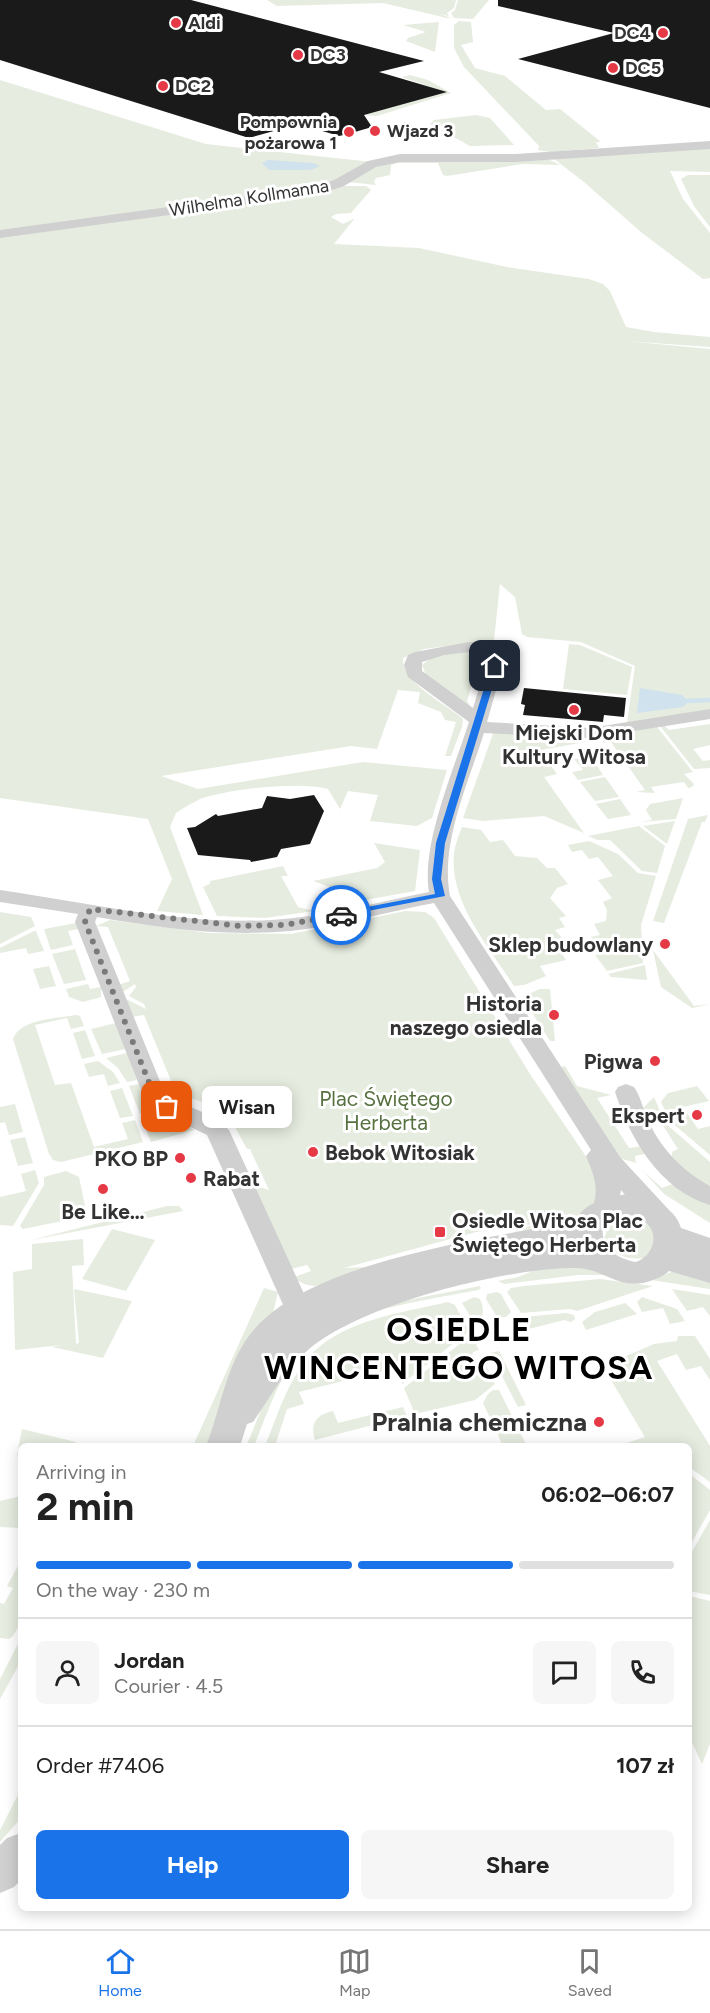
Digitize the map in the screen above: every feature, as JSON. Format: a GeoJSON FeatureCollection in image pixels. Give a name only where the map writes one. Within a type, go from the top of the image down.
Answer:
{"type":"FeatureCollection","features":[{"type":"Feature","properties":{"kind":"street","name":"Wilhelma Kollmanna"},"geometry":{"type":"LineString","coordinates":[[0,234],[317,191],[339,183],[368,166],[394,159],[516,158],[710,145]]}},
{"type":"Feature","properties":{"kind":"street"},"geometry":{"type":"LineString","coordinates":[[586,1125],[610,1186],[610,1196],[595,1220],[587,1241],[601,1260],[614,1268],[639,1272],[662,1268],[677,1250],[678,1228],[636,1192],[612,1163],[440,896],[436,879],[441,843],[478,724],[499,651],[487,646],[432,652],[414,659],[412,665],[414,672],[478,724],[590,733],[710,714]]}},
{"type":"Feature","properties":{"kind":"street"},"geometry":{"type":"LineString","coordinates":[[0,896],[196,923],[268,926],[440,896]]}},
{"type":"Feature","properties":{"kind":"street"},"geometry":{"type":"LineString","coordinates":[[90,909],[85,922],[156,1100],[167,1107],[205,1120],[217,1130],[298,1309]]}},
{"type":"Feature","properties":{"kind":"street"},"geometry":{"type":"LineString","coordinates":[[626,1092],[633,1116],[663,1161],[691,1186],[710,1196]]}},
{"type":"Feature","properties":{"kind":"street"},"geometry":{"type":"LineString","coordinates":[[227,1436],[258,1346],[279,1323],[298,1309],[342,1288],[412,1267],[595,1220],[627,1204],[657,1210]]}},
{"type":"Feature","properties":{"kind":"street"},"geometry":{"type":"LineString","coordinates":[[677,1250],[710,1250]]}},
{"type":"Feature","properties":{"kind":"street"},"geometry":{"type":"LineString","coordinates":[[677,1250],[710,1272]]}},
{"type":"Feature","properties":{"kind":"street"},"geometry":{"type":"LineString","coordinates":[[227,1436],[279,1361],[297,1341],[335,1317],[417,1288],[483,1272],[545,1259],[576,1257],[601,1260]]}},
{"type":"Feature","properties":{"kind":"street"},"geometry":{"type":"LineString","coordinates":[[0,1873],[18,1855]]}},
{"type":"Feature","properties":{"kind":"green space"},"geometry":{"type":"Polygon","coordinates":[[[267,0],[456,0],[454,8],[447,13],[449,16],[440,14],[451,18],[447,18],[383,3],[277,6],[267,0]]]}},
{"type":"Feature","properties":{"kind":"green space"},"geometry":{"type":"Polygon","coordinates":[[[458,0],[489,0],[473,19],[454,18],[451,13],[455,10],[458,0]]]}},
{"type":"Feature","properties":{"kind":"green space"},"geometry":{"type":"Polygon","coordinates":[[[459,21],[471,22],[473,42],[461,45],[475,68],[505,76],[546,110],[560,109],[601,142],[596,142],[599,148],[550,152],[538,150],[539,146],[464,67],[454,48],[454,25],[459,21]]]}},
{"type":"Feature","properties":{"kind":"green space"},"geometry":{"type":"Polygon","coordinates":[[[439,22],[435,52],[406,41],[408,38],[426,32],[403,25],[439,22]]]}},
{"type":"Feature","properties":{"kind":"green space"},"geometry":{"type":"Polygon","coordinates":[[[410,75],[428,80],[451,93],[377,116],[363,115],[445,92],[402,77],[410,75]]]}},
{"type":"Feature","properties":{"kind":"green space"},"geometry":{"type":"Polygon","coordinates":[[[0,80],[206,144],[372,162],[321,187],[0,232],[0,80]]]}},
{"type":"Feature","properties":{"kind":"green space"},"geometry":{"type":"Polygon","coordinates":[[[476,115],[490,118],[514,145],[470,146],[430,124],[434,120],[476,115]]]}},
{"type":"Feature","properties":{"kind":"green space"},"geometry":{"type":"Polygon","coordinates":[[[710,147],[710,172],[670,171],[683,199],[710,233],[710,278],[703,279],[641,232],[554,159],[710,147]]]}},
{"type":"Feature","properties":{"kind":"green space"},"geometry":{"type":"Polygon","coordinates":[[[550,160],[560,165],[522,164],[447,176],[443,175],[438,163],[397,163],[391,165],[390,175],[376,178],[374,182],[376,185],[349,182],[367,170],[391,162],[550,160]]]}},
{"type":"Feature","properties":{"kind":"green space"},"geometry":{"type":"Polygon","coordinates":[[[688,175],[710,175],[710,227],[694,206],[681,179],[688,175]]]}},
{"type":"Feature","properties":{"kind":"green space"},"geometry":{"type":"Polygon","coordinates":[[[340,186],[366,186],[371,190],[351,213],[336,214],[331,217],[343,224],[355,218],[334,244],[419,248],[507,267],[589,279],[603,284],[610,291],[626,327],[710,337],[710,347],[625,341],[710,349],[710,710],[627,723],[635,666],[581,642],[527,637],[522,634],[515,597],[500,584],[494,640],[424,649],[403,658],[404,667],[409,676],[426,692],[463,719],[451,756],[445,756],[456,722],[445,720],[441,712],[418,703],[420,692],[398,690],[377,749],[351,746],[161,776],[198,789],[363,762],[447,770],[432,818],[417,826],[370,821],[378,795],[348,791],[340,809],[328,789],[315,787],[264,787],[200,799],[176,813],[170,827],[203,915],[157,911],[172,879],[148,819],[0,798],[0,236],[340,186]]]}},
{"type":"Feature","properties":{"kind":"green space"},"geometry":{"type":"Polygon","coordinates":[[[569,644],[580,645],[632,667],[627,695],[563,689],[569,644]]]}},
{"type":"Feature","properties":{"kind":"green space"},"geometry":{"type":"Polygon","coordinates":[[[476,651],[485,657],[480,658],[467,701],[471,708],[426,675],[422,665],[435,655],[476,651]]]}},
{"type":"Feature","properties":{"kind":"green space"},"geometry":{"type":"Polygon","coordinates":[[[710,724],[710,745],[693,749],[703,761],[710,760],[710,768],[694,769],[660,726],[665,726],[669,730],[710,724]]]}},
{"type":"Feature","properties":{"kind":"green space"},"geometry":{"type":"Polygon","coordinates":[[[657,727],[693,772],[684,774],[694,784],[692,787],[688,788],[684,782],[651,787],[655,793],[636,792],[645,790],[611,742],[602,743],[605,739],[632,735],[635,730],[657,727]]]}},
{"type":"Feature","properties":{"kind":"green space"},"geometry":{"type":"Polygon","coordinates":[[[494,731],[517,732],[517,737],[572,741],[573,736],[580,737],[585,742],[530,752],[539,764],[549,763],[557,774],[544,777],[584,833],[544,816],[483,821],[463,818],[494,731]]]}},
{"type":"Feature","properties":{"kind":"green space"},"geometry":{"type":"Polygon","coordinates":[[[591,756],[603,775],[578,780],[572,772],[583,770],[574,759],[591,756]]]}},
{"type":"Feature","properties":{"kind":"green space"},"geometry":{"type":"Polygon","coordinates":[[[605,777],[619,797],[595,801],[580,782],[605,777]]]}},
{"type":"Feature","properties":{"kind":"green space"},"geometry":{"type":"Polygon","coordinates":[[[683,798],[676,819],[640,822],[652,820],[646,810],[650,804],[683,798]]]}},
{"type":"Feature","properties":{"kind":"green space"},"geometry":{"type":"Polygon","coordinates":[[[620,799],[631,815],[608,819],[596,804],[620,799]]]}},
{"type":"Feature","properties":{"kind":"green space"},"geometry":{"type":"Polygon","coordinates":[[[708,815],[705,822],[702,822],[664,923],[653,921],[688,819],[708,815]]]}},
{"type":"Feature","properties":{"kind":"green space"},"geometry":{"type":"Polygon","coordinates":[[[675,821],[667,844],[643,826],[675,821]]]}},
{"type":"Feature","properties":{"kind":"green space"},"geometry":{"type":"Polygon","coordinates":[[[639,826],[665,846],[657,873],[642,871],[610,840],[598,840],[588,836],[639,826]]]}},
{"type":"Feature","properties":{"kind":"green space"},"geometry":{"type":"Polygon","coordinates":[[[462,827],[481,830],[490,842],[503,840],[515,856],[537,858],[547,868],[555,868],[568,884],[557,888],[550,898],[566,916],[559,918],[565,927],[555,930],[562,938],[553,941],[566,960],[540,966],[546,976],[524,985],[514,986],[473,923],[464,906],[454,871],[454,853],[462,827]]]}},
{"type":"Feature","properties":{"kind":"green space"},"geometry":{"type":"Polygon","coordinates":[[[589,841],[618,854],[638,873],[656,876],[641,925],[643,963],[607,971],[595,955],[609,952],[596,944],[591,937],[600,935],[594,924],[606,921],[607,910],[603,902],[612,898],[598,880],[613,876],[598,857],[589,859],[582,850],[572,852],[568,845],[589,841]]]}},
{"type":"Feature","properties":{"kind":"green space"},"geometry":{"type":"Polygon","coordinates":[[[374,843],[420,850],[415,891],[365,900],[313,881],[377,868],[385,862],[374,843]]]}},
{"type":"Feature","properties":{"kind":"green space"},"geometry":{"type":"Polygon","coordinates":[[[283,866],[288,876],[281,876],[298,907],[314,911],[265,918],[217,916],[203,887],[210,884],[210,881],[283,866]]]}},
{"type":"Feature","properties":{"kind":"green space","name":"Plac Świętego Herberta"},"geometry":{"type":"Polygon","coordinates":[[[406,911],[425,912],[434,918],[530,1074],[602,1180],[605,1192],[576,1223],[505,1236],[534,1224],[476,1232],[344,1268],[365,1267],[384,1262],[338,1282],[314,1286],[294,1277],[311,1271],[307,1265],[291,1269],[251,1184],[269,1190],[250,1149],[247,1149],[229,1116],[216,1118],[222,1109],[176,1093],[144,1015],[132,1017],[124,998],[146,1009],[144,1004],[129,996],[136,987],[135,984],[121,993],[118,985],[130,981],[108,927],[96,926],[110,920],[209,933],[291,934],[406,911]]]}},
{"type":"Feature","properties":{"kind":"green space"},"geometry":{"type":"Polygon","coordinates":[[[0,912],[31,917],[35,926],[0,944],[0,912]]]}},
{"type":"Feature","properties":{"kind":"green space"},"geometry":{"type":"Polygon","coordinates":[[[76,923],[79,929],[68,931],[73,945],[51,950],[44,929],[76,923]]]}},
{"type":"Feature","properties":{"kind":"green space"},"geometry":{"type":"Polygon","coordinates":[[[34,931],[44,951],[28,954],[26,948],[0,953],[0,948],[34,931]]]}},
{"type":"Feature","properties":{"kind":"green space"},"geometry":{"type":"Polygon","coordinates":[[[75,949],[86,980],[64,984],[52,954],[75,949]]]}},
{"type":"Feature","properties":{"kind":"green space"},"geometry":{"type":"Polygon","coordinates":[[[653,950],[694,1006],[710,1004],[692,1008],[661,987],[653,950]]]}},
{"type":"Feature","properties":{"kind":"green space"},"geometry":{"type":"Polygon","coordinates":[[[645,965],[647,980],[611,977],[608,974],[645,965]]]}},
{"type":"Feature","properties":{"kind":"green space"},"geometry":{"type":"Polygon","coordinates":[[[49,966],[56,986],[40,989],[33,969],[49,966]]]}},
{"type":"Feature","properties":{"kind":"green space"},"geometry":{"type":"Polygon","coordinates":[[[88,984],[90,989],[101,987],[101,997],[83,1002],[69,997],[66,989],[88,984]]]}},
{"type":"Feature","properties":{"kind":"green space"},"geometry":{"type":"Polygon","coordinates":[[[540,989],[550,989],[555,1041],[550,1041],[522,997],[540,989]]]}},
{"type":"Feature","properties":{"kind":"green space"},"geometry":{"type":"Polygon","coordinates":[[[80,1016],[84,1026],[71,1029],[67,1018],[35,1025],[55,1085],[71,1083],[94,1147],[128,1139],[122,1123],[135,1120],[143,1142],[61,1162],[53,1160],[49,1154],[13,1039],[17,1032],[31,1023],[80,1016]]]}},
{"type":"Feature","properties":{"kind":"green space"},"geometry":{"type":"Polygon","coordinates":[[[116,1023],[126,1049],[102,1054],[91,1029],[116,1023]]]}},
{"type":"Feature","properties":{"kind":"green space"},"geometry":{"type":"Polygon","coordinates":[[[85,1030],[95,1056],[82,1059],[73,1033],[85,1030]]]}},
{"type":"Feature","properties":{"kind":"green space"},"geometry":{"type":"Polygon","coordinates":[[[127,1053],[137,1080],[127,1082],[118,1068],[106,1058],[127,1053]]]}},
{"type":"Feature","properties":{"kind":"green space"},"geometry":{"type":"Polygon","coordinates":[[[98,1061],[113,1072],[120,1083],[108,1086],[104,1074],[89,1077],[84,1064],[98,1061]]]}},
{"type":"Feature","properties":{"kind":"green space"},"geometry":{"type":"Polygon","coordinates":[[[565,1066],[577,1086],[611,1095],[597,1098],[629,1148],[644,1146],[649,1153],[635,1156],[636,1163],[619,1158],[561,1067],[565,1066]]]}},
{"type":"Feature","properties":{"kind":"green space"},"geometry":{"type":"Polygon","coordinates":[[[139,1084],[149,1108],[155,1111],[140,1114],[129,1086],[139,1084]]]}},
{"type":"Feature","properties":{"kind":"green space"},"geometry":{"type":"Polygon","coordinates":[[[697,1086],[709,1101],[683,1107],[698,1129],[710,1126],[710,1155],[670,1121],[661,1102],[668,1093],[697,1086]]]}},
{"type":"Feature","properties":{"kind":"green space"},"geometry":{"type":"Polygon","coordinates":[[[122,1088],[133,1116],[120,1118],[110,1091],[122,1088]]]}},
{"type":"Feature","properties":{"kind":"green space"},"geometry":{"type":"Polygon","coordinates":[[[654,1097],[665,1123],[710,1162],[710,1188],[672,1162],[672,1152],[678,1149],[655,1113],[642,1115],[642,1109],[654,1097]]]}},
{"type":"Feature","properties":{"kind":"green space"},"geometry":{"type":"Polygon","coordinates":[[[15,1104],[23,1132],[9,1135],[5,1122],[0,1123],[0,1107],[15,1104]]]}},
{"type":"Feature","properties":{"kind":"green space"},"geometry":{"type":"Polygon","coordinates":[[[162,1113],[175,1117],[153,1123],[155,1127],[182,1120],[194,1130],[151,1142],[141,1118],[162,1113]]]}},
{"type":"Feature","properties":{"kind":"green space"},"geometry":{"type":"Polygon","coordinates":[[[25,1137],[33,1163],[18,1166],[10,1140],[25,1137]]]}},
{"type":"Feature","properties":{"kind":"green space"},"geometry":{"type":"Polygon","coordinates":[[[35,1170],[39,1183],[13,1226],[0,1225],[0,1197],[26,1191],[21,1174],[35,1170]]]}},
{"type":"Feature","properties":{"kind":"green space"},"geometry":{"type":"Polygon","coordinates":[[[66,1171],[79,1177],[87,1216],[23,1229],[20,1226],[44,1185],[44,1177],[66,1171]]]}},
{"type":"Feature","properties":{"kind":"green space"},"geometry":{"type":"Polygon","coordinates":[[[643,1171],[662,1188],[675,1183],[710,1203],[710,1223],[664,1194],[643,1171]]]}},
{"type":"Feature","properties":{"kind":"green space"},"geometry":{"type":"Polygon","coordinates":[[[167,1206],[179,1206],[183,1211],[31,1240],[167,1206]]]}},
{"type":"Feature","properties":{"kind":"green space"},"geometry":{"type":"Polygon","coordinates":[[[628,1216],[650,1221],[663,1237],[646,1258],[622,1256],[616,1253],[604,1239],[609,1224],[628,1216]]]}},
{"type":"Feature","properties":{"kind":"green space"},"geometry":{"type":"Polygon","coordinates":[[[112,1229],[155,1240],[126,1291],[82,1279],[112,1229]]]}},
{"type":"Feature","properties":{"kind":"green space"},"geometry":{"type":"Polygon","coordinates":[[[83,1239],[84,1265],[72,1266],[76,1344],[79,1343],[74,1289],[132,1301],[103,1358],[52,1347],[62,1345],[15,1350],[13,1272],[32,1269],[32,1244],[83,1239]]]}},
{"type":"Feature","properties":{"kind":"green space"},"geometry":{"type":"Polygon","coordinates":[[[556,1262],[614,1275],[578,1275],[504,1284],[498,1281],[518,1277],[556,1262]]]}},
{"type":"Feature","properties":{"kind":"green space"},"geometry":{"type":"Polygon","coordinates":[[[674,1271],[710,1276],[710,1289],[651,1280],[674,1271]]]}},
{"type":"Feature","properties":{"kind":"green space"},"geometry":{"type":"Polygon","coordinates":[[[600,1279],[653,1286],[577,1311],[570,1309],[521,1313],[507,1292],[511,1288],[524,1286],[600,1279]]]}},
{"type":"Feature","properties":{"kind":"green space"},"geometry":{"type":"Polygon","coordinates":[[[479,1286],[481,1288],[382,1310],[334,1327],[314,1340],[298,1355],[284,1376],[255,1443],[247,1443],[278,1376],[303,1347],[324,1331],[348,1319],[399,1302],[479,1286]]]}},
{"type":"Feature","properties":{"kind":"green space"},"geometry":{"type":"Polygon","coordinates":[[[264,1288],[278,1292],[273,1313],[209,1443],[194,1443],[264,1288]]]}},
{"type":"Feature","properties":{"kind":"green space"},"geometry":{"type":"Polygon","coordinates":[[[672,1289],[710,1295],[710,1316],[703,1307],[687,1311],[672,1289]]]}},
{"type":"Feature","properties":{"kind":"green space"},"geometry":{"type":"Polygon","coordinates":[[[497,1292],[501,1294],[511,1312],[506,1317],[497,1317],[486,1299],[487,1294],[497,1292]]]}},
{"type":"Feature","properties":{"kind":"green space"},"geometry":{"type":"Polygon","coordinates":[[[474,1297],[480,1299],[483,1310],[481,1319],[475,1324],[462,1303],[474,1297]]]}},
{"type":"Feature","properties":{"kind":"green space"},"geometry":{"type":"Polygon","coordinates":[[[642,1297],[677,1309],[685,1321],[670,1324],[663,1308],[642,1312],[637,1302],[642,1297]]]}},
{"type":"Feature","properties":{"kind":"green space"},"geometry":{"type":"Polygon","coordinates":[[[448,1302],[455,1305],[469,1331],[402,1384],[395,1368],[299,1392],[304,1404],[287,1409],[276,1443],[266,1443],[291,1384],[315,1351],[331,1338],[349,1329],[388,1315],[448,1302]]]}},
{"type":"Feature","properties":{"kind":"green space"},"geometry":{"type":"Polygon","coordinates":[[[625,1303],[637,1314],[586,1330],[582,1322],[595,1312],[625,1303]]]}},
{"type":"Feature","properties":{"kind":"green space"},"geometry":{"type":"Polygon","coordinates":[[[566,1313],[574,1315],[575,1319],[571,1322],[564,1320],[525,1330],[524,1317],[566,1313]]]}},
{"type":"Feature","properties":{"kind":"green space"},"geometry":{"type":"Polygon","coordinates":[[[471,1335],[479,1350],[473,1352],[472,1357],[476,1360],[483,1359],[495,1384],[475,1400],[415,1414],[404,1388],[471,1335]]]}},
{"type":"Feature","properties":{"kind":"green space"},"geometry":{"type":"Polygon","coordinates":[[[678,1336],[695,1336],[710,1359],[710,1380],[701,1366],[686,1370],[677,1354],[657,1361],[710,1446],[710,1482],[692,1469],[692,1443],[626,1443],[645,1437],[611,1380],[615,1378],[611,1371],[620,1366],[624,1357],[654,1344],[677,1341],[678,1336]]]}},
{"type":"Feature","properties":{"kind":"green space"},"geometry":{"type":"Polygon","coordinates":[[[499,1351],[526,1405],[518,1407],[490,1353],[499,1351]]]}},
{"type":"Feature","properties":{"kind":"green space"},"geometry":{"type":"Polygon","coordinates":[[[493,1390],[499,1390],[526,1443],[502,1443],[483,1403],[493,1390]]]}},
{"type":"Feature","properties":{"kind":"green space"},"geometry":{"type":"Polygon","coordinates":[[[403,1407],[407,1416],[315,1440],[314,1424],[319,1417],[327,1413],[333,1411],[338,1423],[403,1407]]]}},
{"type":"Feature","properties":{"kind":"green space"},"geometry":{"type":"Polygon","coordinates":[[[22,1429],[76,1442],[76,1443],[19,1443],[22,1429]]]}},
{"type":"Feature","properties":{"kind":"green space"},"geometry":{"type":"Polygon","coordinates":[[[692,1476],[710,1490],[710,1510],[692,1542],[692,1476]]]}},
{"type":"Feature","properties":{"kind":"green space"},"geometry":{"type":"Polygon","coordinates":[[[18,1497],[18,1528],[0,1527],[0,1501],[18,1497]]]}},
{"type":"Feature","properties":{"kind":"green space"},"geometry":{"type":"Polygon","coordinates":[[[710,1520],[710,1595],[692,1592],[692,1552],[710,1520]]]}},
{"type":"Feature","properties":{"kind":"green space"},"geometry":{"type":"Polygon","coordinates":[[[18,1566],[18,1627],[9,1639],[0,1638],[0,1603],[4,1604],[13,1588],[7,1586],[18,1566]]]}},
{"type":"Feature","properties":{"kind":"green space"},"geometry":{"type":"Polygon","coordinates":[[[692,1597],[710,1601],[710,1744],[702,1764],[692,1742],[692,1597]]]}},
{"type":"Feature","properties":{"kind":"green space"},"geometry":{"type":"Polygon","coordinates":[[[18,1644],[18,1666],[0,1699],[0,1679],[18,1644]]]}},
{"type":"Feature","properties":{"kind":"green space"},"geometry":{"type":"Polygon","coordinates":[[[18,1795],[18,1821],[0,1842],[0,1830],[18,1795]]]}},
{"type":"Feature","properties":{"kind":"water"},"geometry":{"type":"Polygon","coordinates":[[[268,160],[313,163],[320,166],[310,170],[269,170],[262,163],[268,160]]]}},
{"type":"Feature","properties":{"kind":"water"},"geometry":{"type":"Polygon","coordinates":[[[640,688],[682,695],[688,702],[683,707],[637,713],[640,688]]]}},
{"type":"Feature","properties":{"kind":"building"},"geometry":{"type":"Polygon","coordinates":[[[0,0],[191,0],[424,61],[379,72],[447,92],[364,115],[372,127],[348,134],[339,136],[299,124],[249,138],[0,60],[0,0]]]}},
{"type":"Feature","properties":{"kind":"building"},"geometry":{"type":"Polygon","coordinates":[[[498,0],[710,0],[710,108],[518,59],[614,33],[498,6],[498,0]]]}},
{"type":"Feature","properties":{"kind":"building","name":"Miejski Dom Kultury Witosa"},"geometry":{"type":"Polygon","coordinates":[[[524,688],[626,698],[624,717],[604,715],[603,722],[523,715],[525,705],[521,704],[524,688]]]}},
{"type":"Feature","properties":{"kind":"building"},"geometry":{"type":"Polygon","coordinates":[[[314,795],[324,811],[310,844],[281,849],[277,857],[251,862],[250,860],[198,855],[187,828],[195,827],[216,814],[218,816],[262,808],[267,796],[290,799],[314,795]]]}},
{"type":"Feature","properties":{"kind":"waterway"},"geometry":{"type":"LineString","coordinates":[[685,701],[710,700]]}},
{"type":"Feature","properties":{"kind":"way so far"},"geometry":{"type":"LineString","coordinates":[[167,1107],[156,1100],[111,990],[85,922],[90,909],[166,920],[240,926],[284,925],[341,915]]}},
{"type":"Feature","properties":{"kind":"place","name":"Aldi"},"geometry":{"type":"Point","coordinates":[176,23]}},
{"type":"Feature","properties":{"kind":"place","name":"DC4"},"geometry":{"type":"Point","coordinates":[663,33]}},
{"type":"Feature","properties":{"kind":"place","name":"DC3"},"geometry":{"type":"Point","coordinates":[298,55]}},
{"type":"Feature","properties":{"kind":"place","name":"DC5"},"geometry":{"type":"Point","coordinates":[613,68]}},
{"type":"Feature","properties":{"kind":"place","name":"DC2"},"geometry":{"type":"Point","coordinates":[163,86]}},
{"type":"Feature","properties":{"kind":"place","name":"Wjazd 3"},"geometry":{"type":"Point","coordinates":[375,131]}},
{"type":"Feature","properties":{"kind":"place","name":"Pompownia pożarowa 1"},"geometry":{"type":"Point","coordinates":[349,132]}},
{"type":"Feature","properties":{"kind":"place","name":"Miejski Dom Kultury Witosa"},"geometry":{"type":"Point","coordinates":[574,710]}},
{"type":"Feature","properties":{"kind":"place","name":"Sklep budowlany"},"geometry":{"type":"Point","coordinates":[665,944]}},
{"type":"Feature","properties":{"kind":"place","name":"Historia naszego osiedla"},"geometry":{"type":"Point","coordinates":[554,1015]}},
{"type":"Feature","properties":{"kind":"place","name":"Pigwa"},"geometry":{"type":"Point","coordinates":[655,1061]}},
{"type":"Feature","properties":{"kind":"place","name":"Wisan"},"geometry":{"type":"Point","coordinates":[167,1107]}},
{"type":"Feature","properties":{"kind":"place","name":"Ekspert"},"geometry":{"type":"Point","coordinates":[697,1115]}},
{"type":"Feature","properties":{"kind":"place","name":"Bebok Witosiak"},"geometry":{"type":"Point","coordinates":[313,1152]}},
{"type":"Feature","properties":{"kind":"place","name":"PKO BP"},"geometry":{"type":"Point","coordinates":[180,1158]}},
{"type":"Feature","properties":{"kind":"place","name":"Rabat"},"geometry":{"type":"Point","coordinates":[191,1178]}},
{"type":"Feature","properties":{"kind":"place","name":"Be Like…"},"geometry":{"type":"Point","coordinates":[103,1189]}},
{"type":"Feature","properties":{"kind":"place","name":"Osiedle Witosa Plac Świętego Herberta"},"geometry":{"type":"Point","coordinates":[440,1232]}},
{"type":"Feature","properties":{"kind":"place","name":"Pralnia chemiczna"},"geometry":{"type":"Point","coordinates":[599,1422]}},
{"type":"Feature","properties":{"kind":"district","name":"OSIEDLE WINCENTEGO WITOSA"},"geometry":{"type":"Point","coordinates":[459,1348]}},
{"type":"Feature","properties":{"kind":"route"},"geometry":{"type":"LineString","coordinates":[[341,915],[440,896],[436,879],[441,843],[495,666]]}}]}
